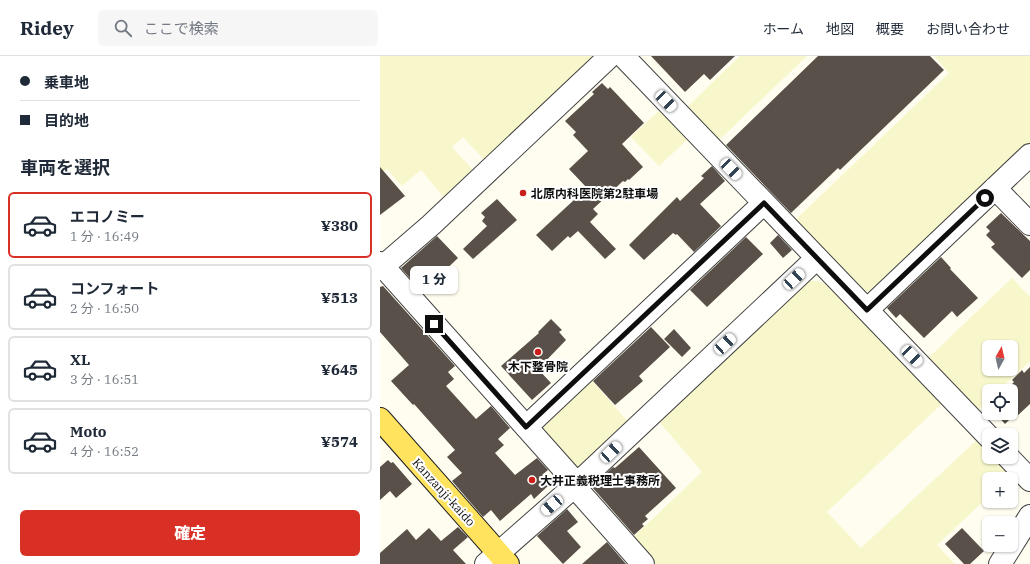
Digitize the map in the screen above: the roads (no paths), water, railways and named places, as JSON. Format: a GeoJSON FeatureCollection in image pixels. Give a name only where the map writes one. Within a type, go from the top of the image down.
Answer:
{"type":"FeatureCollection","features":[{"type":"Feature","properties":{"kind":"main road","name":"Kanzanji-kaido"},"geometry":{"type":"LineString","coordinates":[[380,419],[498,560]]}},
{"type":"Feature","properties":{"kind":"street"},"geometry":{"type":"LineString","coordinates":[[610,56],[431,225],[381,266],[526,427],[643,564]]}},
{"type":"Feature","properties":{"kind":"street"},"geometry":{"type":"LineString","coordinates":[[623,56],[982,430]]}},
{"type":"Feature","properties":{"kind":"street"},"geometry":{"type":"LineString","coordinates":[[867,310],[1030,155]]}},
{"type":"Feature","properties":{"kind":"street"},"geometry":{"type":"LineString","coordinates":[[995,188],[1030,224]]}},
{"type":"Feature","properties":{"kind":"street"},"geometry":{"type":"LineString","coordinates":[[526,427],[764,203]]}},
{"type":"Feature","properties":{"kind":"street"},"geometry":{"type":"LineString","coordinates":[[498,560],[575,485],[817,258]]}},
{"type":"Feature","properties":{"kind":"street"},"geometry":{"type":"LineString","coordinates":[[1015,464],[1030,480]]}},
{"type":"Feature","properties":{"kind":"street"},"geometry":{"type":"LineString","coordinates":[[1000,564],[1030,516]]}},
{"type":"Feature","properties":{"kind":"place","name":"北原内科医院第2駐車場"},"geometry":{"type":"Point","coordinates":[523,193]}},
{"type":"Feature","properties":{"kind":"place","name":"木下整骨院"},"geometry":{"type":"Point","coordinates":[538,352]}},
{"type":"Feature","properties":{"kind":"place","name":"大井正義税理士事務所"},"geometry":{"type":"Point","coordinates":[532,480]}}]}
